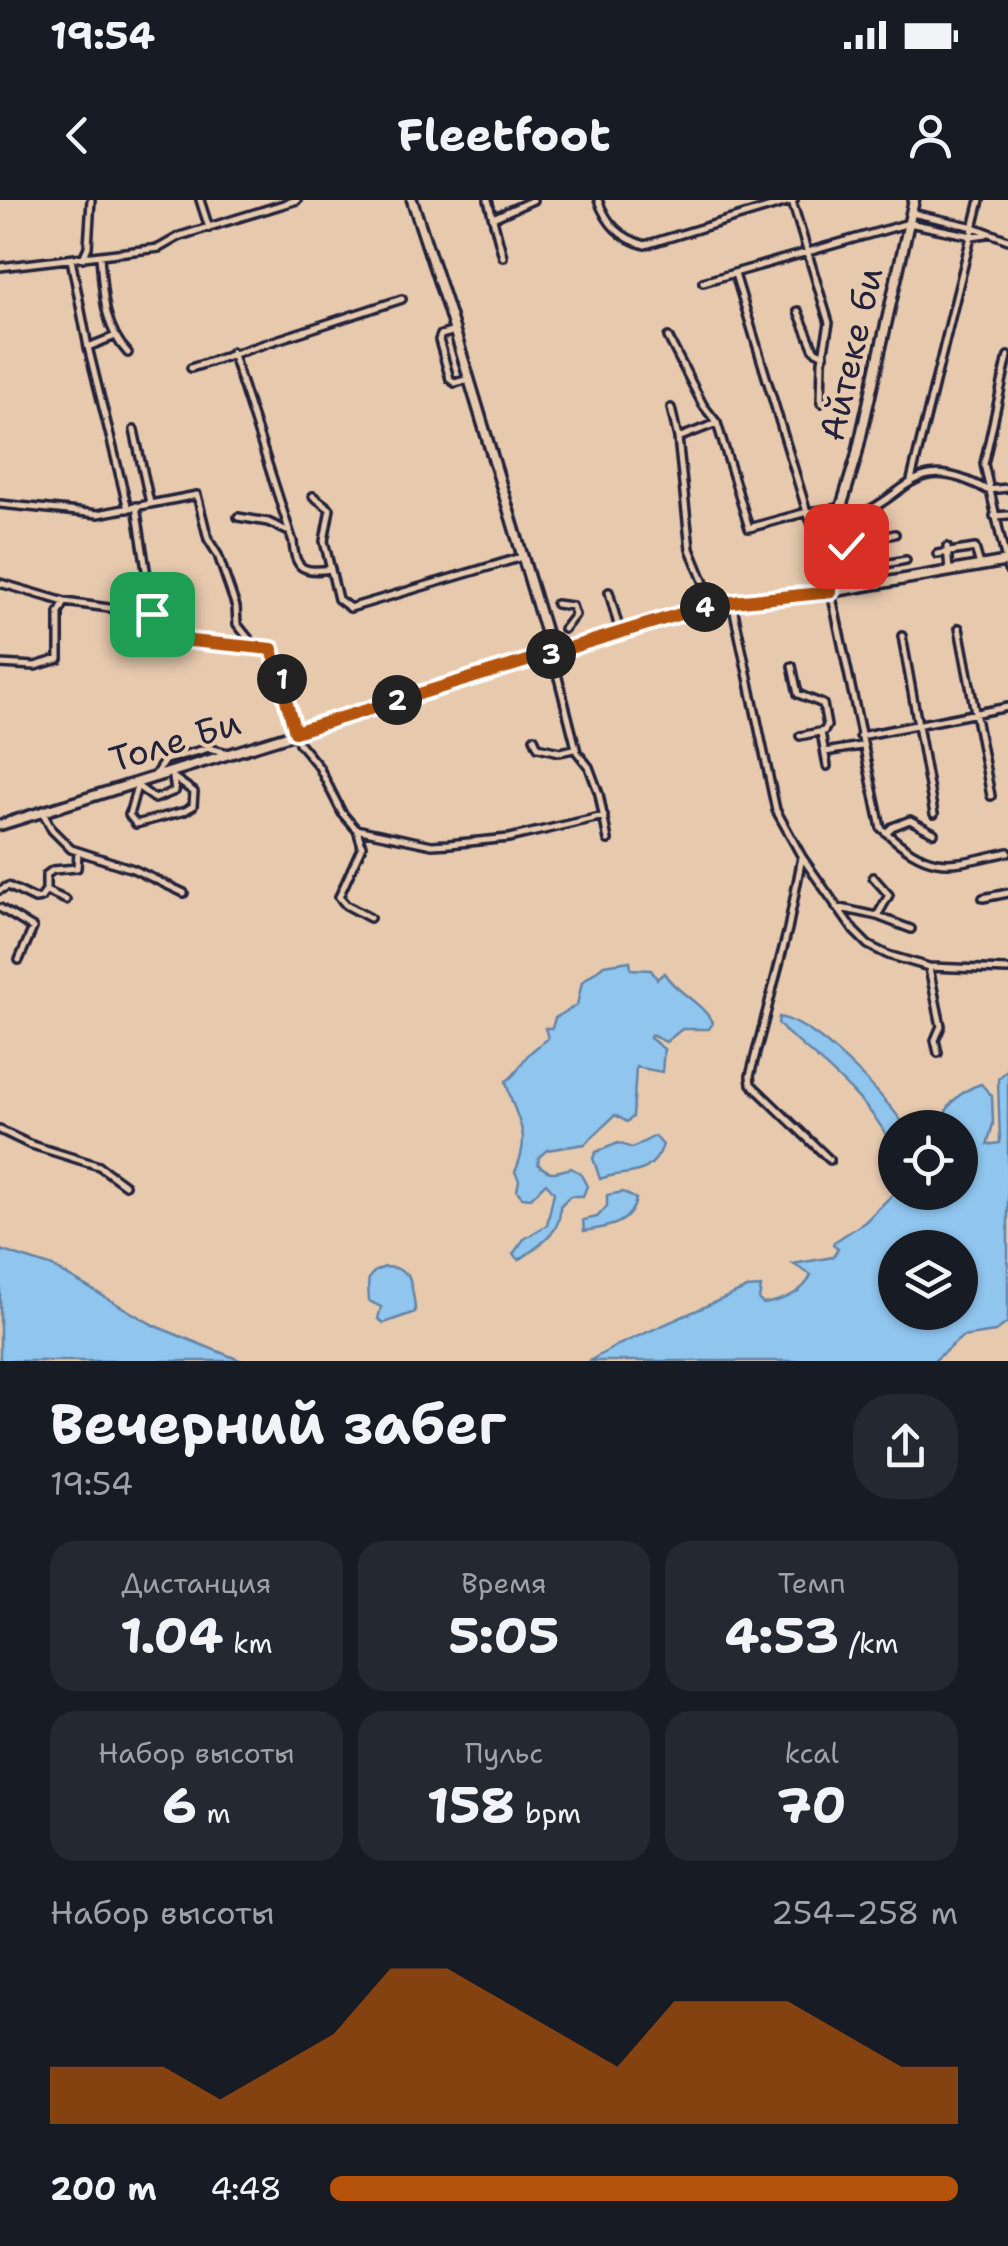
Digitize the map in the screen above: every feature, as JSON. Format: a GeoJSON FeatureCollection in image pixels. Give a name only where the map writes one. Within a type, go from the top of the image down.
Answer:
{"type":"FeatureCollection","features":[{"type":"Feature","properties":{"kind":"main road"},"geometry":{"type":"LineString","coordinates":[[412,200],[552,654]]}},
{"type":"Feature","properties":{"kind":"main road","name":"Айтеке би"},"geometry":{"type":"LineString","coordinates":[[826,562],[843,508],[914,200]]}},
{"type":"Feature","properties":{"kind":"main road"},"geometry":{"type":"LineString","coordinates":[[826,562],[834,592]]}},
{"type":"Feature","properties":{"kind":"main road","name":"Толе Би"},"geometry":{"type":"LineString","coordinates":[[0,826],[713,604],[834,592],[1007,564]]}},
{"type":"Feature","properties":{"kind":"street"},"geometry":{"type":"LineString","coordinates":[[83,258],[88,247],[91,200]]}},
{"type":"Feature","properties":{"kind":"street"},"geometry":{"type":"LineString","coordinates":[[200,200],[209,228]]}},
{"type":"Feature","properties":{"kind":"street"},"geometry":{"type":"LineString","coordinates":[[0,266],[158,248],[180,236],[297,200]]}},
{"type":"Feature","properties":{"kind":"street"},"geometry":{"type":"LineString","coordinates":[[488,200],[503,257]]}},
{"type":"Feature","properties":{"kind":"street"},"geometry":{"type":"LineString","coordinates":[[493,218],[533,200]]}},
{"type":"Feature","properties":{"kind":"street"},"geometry":{"type":"LineString","coordinates":[[598,200],[615,229],[645,245],[793,200],[828,323],[821,403]]}},
{"type":"Feature","properties":{"kind":"street"},"geometry":{"type":"LineString","coordinates":[[911,480],[980,200]]}},
{"type":"Feature","properties":{"kind":"street"},"geometry":{"type":"LineString","coordinates":[[912,213],[974,227],[1008,240]]}},
{"type":"Feature","properties":{"kind":"street"},"geometry":{"type":"LineString","coordinates":[[703,282],[909,223],[972,236],[986,234]]}},
{"type":"Feature","properties":{"kind":"street"},"geometry":{"type":"LineString","coordinates":[[100,256],[113,337],[128,353]]}},
{"type":"Feature","properties":{"kind":"street"},"geometry":{"type":"LineString","coordinates":[[71,259],[128,509]]}},
{"type":"Feature","properties":{"kind":"street"},"geometry":{"type":"LineString","coordinates":[[735,274],[807,512],[826,562],[858,564],[862,558],[856,551],[846,552]]}},
{"type":"Feature","properties":{"kind":"street"},"geometry":{"type":"LineString","coordinates":[[191,368],[402,299]]}},
{"type":"Feature","properties":{"kind":"street"},"geometry":{"type":"LineString","coordinates":[[798,311],[814,350],[824,355]]}},
{"type":"Feature","properties":{"kind":"street"},"geometry":{"type":"LineString","coordinates":[[455,331],[439,337],[442,353],[452,382],[469,379]]}},
{"type":"Feature","properties":{"kind":"street"},"geometry":{"type":"LineString","coordinates":[[88,347],[113,337]]}},
{"type":"Feature","properties":{"kind":"street"},"geometry":{"type":"LineString","coordinates":[[668,337],[703,405],[717,423],[749,528],[807,512],[843,508]]}},
{"type":"Feature","properties":{"kind":"street"},"geometry":{"type":"LineString","coordinates":[[232,352],[290,532],[295,561],[317,571],[331,569]]}},
{"type":"Feature","properties":{"kind":"street"},"geometry":{"type":"LineString","coordinates":[[1007,564],[984,464],[1008,356]]}},
{"type":"Feature","properties":{"kind":"street"},"geometry":{"type":"LineString","coordinates":[[671,408],[690,549],[713,604]]}},
{"type":"Feature","properties":{"kind":"street"},"geometry":{"type":"LineString","coordinates":[[678,438],[717,423]]}},
{"type":"Feature","properties":{"kind":"street"},"geometry":{"type":"LineString","coordinates":[[134,430],[150,504]]}},
{"type":"Feature","properties":{"kind":"street"},"geometry":{"type":"LineString","coordinates":[[839,520],[866,512],[923,474],[945,472],[988,490],[1008,488]]}},
{"type":"Feature","properties":{"kind":"street"},"geometry":{"type":"LineString","coordinates":[[0,504],[86,514],[197,495],[208,539],[218,555],[236,607],[237,624],[254,645]]}},
{"type":"Feature","properties":{"kind":"street"},"geometry":{"type":"LineString","coordinates":[[312,496],[330,509],[324,541],[338,599],[350,608],[522,557]]}},
{"type":"Feature","properties":{"kind":"street"},"geometry":{"type":"LineString","coordinates":[[136,506],[152,614]]}},
{"type":"Feature","properties":{"kind":"street"},"geometry":{"type":"LineString","coordinates":[[994,516],[1008,515]]}},
{"type":"Feature","properties":{"kind":"street"},"geometry":{"type":"LineString","coordinates":[[238,517],[268,522],[290,532]]}},
{"type":"Feature","properties":{"kind":"street"},"geometry":{"type":"LineString","coordinates":[[895,534],[848,544],[848,563],[853,570],[906,560]]}},
{"type":"Feature","properties":{"kind":"street"},"geometry":{"type":"LineString","coordinates":[[937,554],[975,548],[980,567]]}},
{"type":"Feature","properties":{"kind":"street"},"geometry":{"type":"LineString","coordinates":[[947,550],[950,572]]}},
{"type":"Feature","properties":{"kind":"street"},"geometry":{"type":"LineString","coordinates":[[0,583],[65,602],[152,614],[191,641],[254,645],[276,652],[299,743],[319,766],[362,846],[339,897],[370,918]]}},
{"type":"Feature","properties":{"kind":"street"},"geometry":{"type":"LineString","coordinates":[[609,592],[620,632]]}},
{"type":"Feature","properties":{"kind":"street"},"geometry":{"type":"LineString","coordinates":[[834,592],[877,820],[886,833],[926,861],[940,865],[1008,852]]}},
{"type":"Feature","properties":{"kind":"street"},"geometry":{"type":"LineString","coordinates":[[0,664],[35,666],[59,659],[59,614],[65,602]]}},
{"type":"Feature","properties":{"kind":"street"},"geometry":{"type":"LineString","coordinates":[[732,602],[776,810],[802,857],[854,931],[888,955],[929,967],[1008,970]]}},
{"type":"Feature","properties":{"kind":"street"},"geometry":{"type":"LineString","coordinates":[[556,604],[573,608],[575,618],[564,629]]}},
{"type":"Feature","properties":{"kind":"street"},"geometry":{"type":"LineString","coordinates":[[959,628],[991,796]]}},
{"type":"Feature","properties":{"kind":"street"},"geometry":{"type":"LineString","coordinates":[[902,636],[934,814]]}},
{"type":"Feature","properties":{"kind":"street"},"geometry":{"type":"LineString","coordinates":[[552,654],[576,748],[589,767],[608,840]]}},
{"type":"Feature","properties":{"kind":"street"},"geometry":{"type":"LineString","coordinates":[[792,666],[798,694],[823,704],[827,726],[821,732],[800,736]]}},
{"type":"Feature","properties":{"kind":"street"},"geometry":{"type":"LineString","coordinates":[[860,736],[1008,708]]}},
{"type":"Feature","properties":{"kind":"street"},"geometry":{"type":"LineString","coordinates":[[821,732],[827,766]]}},
{"type":"Feature","properties":{"kind":"street"},"geometry":{"type":"LineString","coordinates":[[534,738],[537,746],[552,750],[576,748]]}},
{"type":"Feature","properties":{"kind":"street"},"geometry":{"type":"LineString","coordinates":[[825,752],[862,746]]}},
{"type":"Feature","properties":{"kind":"street"},"geometry":{"type":"LineString","coordinates":[[154,777],[165,760],[209,748],[230,754]]}},
{"type":"Feature","properties":{"kind":"street"},"geometry":{"type":"LineString","coordinates":[[172,775],[194,792],[193,806],[136,824],[129,815],[136,784],[155,799],[175,792],[172,775]]}},
{"type":"Feature","properties":{"kind":"street"},"geometry":{"type":"LineString","coordinates":[[43,813],[59,839],[78,852],[133,869],[184,894]]}},
{"type":"Feature","properties":{"kind":"street"},"geometry":{"type":"LineString","coordinates":[[356,829],[441,844],[509,838],[604,816]]}},
{"type":"Feature","properties":{"kind":"street"},"geometry":{"type":"LineString","coordinates":[[886,833],[900,822],[910,820],[934,833]]}},
{"type":"Feature","properties":{"kind":"street"},"geometry":{"type":"LineString","coordinates":[[0,890],[8,886],[37,900],[46,891],[46,875],[53,870],[77,868],[78,852]]}},
{"type":"Feature","properties":{"kind":"street"},"geometry":{"type":"LineString","coordinates":[[802,857],[788,929],[750,1076],[751,1084],[830,1160]]}},
{"type":"Feature","properties":{"kind":"street"},"geometry":{"type":"LineString","coordinates":[[873,877],[889,895],[877,916]]}},
{"type":"Feature","properties":{"kind":"street"},"geometry":{"type":"LineString","coordinates":[[46,891],[66,900]]}},
{"type":"Feature","properties":{"kind":"street"},"geometry":{"type":"LineString","coordinates":[[983,898],[1008,892]]}},
{"type":"Feature","properties":{"kind":"street"},"geometry":{"type":"LineString","coordinates":[[836,906],[911,929]]}},
{"type":"Feature","properties":{"kind":"street"},"geometry":{"type":"LineString","coordinates":[[0,908],[33,928],[19,960]]}},
{"type":"Feature","properties":{"kind":"street"},"geometry":{"type":"LineString","coordinates":[[929,967],[941,1026],[936,1040],[938,1053]]}},
{"type":"Feature","properties":{"kind":"street"},"geometry":{"type":"LineString","coordinates":[[0,1130],[29,1144],[99,1166],[125,1186]]}},
{"type":"Feature","properties":{"kind":"water"},"geometry":{"type":"Polygon","coordinates":[[[630,961],[631,969],[651,970],[657,979],[664,973],[713,1023],[709,1029],[682,1029],[666,1042],[651,1035],[664,1049],[662,1072],[636,1067],[633,1117],[627,1122],[615,1115],[585,1144],[547,1150],[539,1157],[538,1164],[546,1170],[571,1168],[580,1173],[587,1186],[583,1196],[570,1196],[560,1206],[553,1231],[519,1260],[513,1254],[524,1239],[547,1225],[554,1192],[546,1183],[531,1198],[522,1197],[517,1191],[519,1180],[515,1172],[523,1135],[506,1081],[548,1038],[545,1028],[552,1028],[555,1018],[577,1005],[582,982],[604,965],[630,961]]]}},
{"type":"Feature","properties":{"kind":"water"},"geometry":{"type":"Polygon","coordinates":[[[779,1017],[795,1022],[830,1046],[893,1110],[878,1110],[878,1122],[832,1072],[778,1023],[779,1017]]]}},
{"type":"Feature","properties":{"kind":"water"},"geometry":{"type":"Polygon","coordinates":[[[1008,1069],[1008,1322],[995,1332],[962,1337],[934,1361],[589,1361],[747,1288],[761,1287],[759,1300],[763,1304],[792,1295],[811,1275],[793,1264],[833,1257],[838,1249],[834,1242],[878,1209],[978,1210],[978,1110],[946,1110],[954,1100],[981,1084],[992,1096],[993,1124],[987,1145],[1000,1143],[998,1079],[1008,1069]]]}},
{"type":"Feature","properties":{"kind":"water"},"geometry":{"type":"Polygon","coordinates":[[[655,1136],[663,1145],[651,1164],[636,1172],[600,1179],[593,1158],[596,1152],[618,1143],[632,1148],[655,1136]]]}},
{"type":"Feature","properties":{"kind":"water"},"geometry":{"type":"Polygon","coordinates":[[[623,1192],[636,1199],[624,1219],[584,1231],[583,1220],[597,1217],[607,1206],[607,1195],[623,1192]]]}},
{"type":"Feature","properties":{"kind":"water"},"geometry":{"type":"Polygon","coordinates":[[[0,1250],[53,1267],[155,1326],[242,1361],[0,1361],[0,1250]]]}},
{"type":"Feature","properties":{"kind":"water"},"geometry":{"type":"Polygon","coordinates":[[[385,1267],[408,1275],[415,1312],[384,1323],[378,1319],[381,1307],[369,1301],[368,1285],[373,1273],[385,1267]]]}},
{"type":"Feature","properties":{"kind":"route"},"geometry":{"type":"LineString","coordinates":[[152,614],[191,641],[254,645],[276,652],[295,732],[713,604],[831,592],[827,566],[848,560],[846,546]]}}]}
